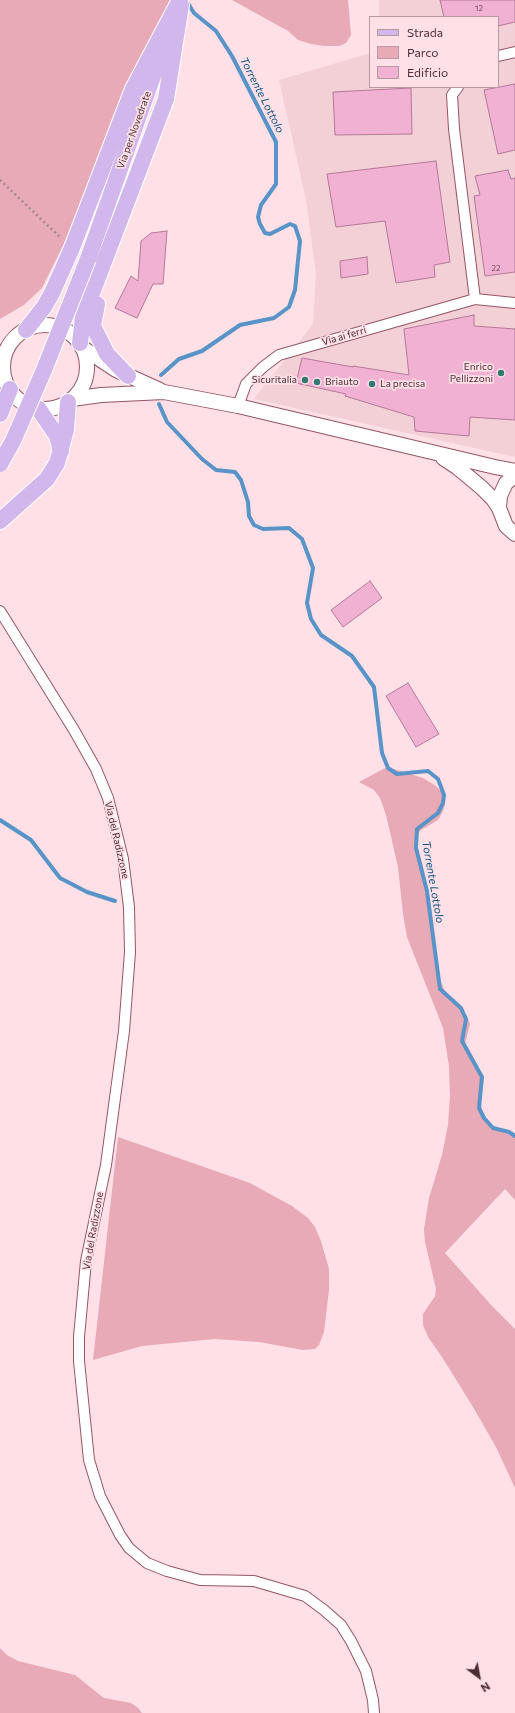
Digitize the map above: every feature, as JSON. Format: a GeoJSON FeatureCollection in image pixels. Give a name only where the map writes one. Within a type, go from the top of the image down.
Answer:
{"type":"FeatureCollection","features":[{"type":"Feature","properties":{"kind":"main road"},"geometry":{"type":"LineString","coordinates":[[0,414],[5,384],[4,360],[8,348],[44,307],[52,293],[72,248],[133,89],[174,17],[181,0]]}},
{"type":"Feature","properties":{"kind":"main road"},"geometry":{"type":"LineString","coordinates":[[0,521],[47,478],[57,463],[66,430],[70,400],[83,385],[87,373],[87,362],[81,346],[83,317],[166,99],[174,17]]}},
{"type":"Feature","properties":{"kind":"main road","name":"Via per Novedrate"},"geometry":{"type":"LineString","coordinates":[[0,464],[13,440],[44,370],[88,259],[174,17]]}},
{"type":"Feature","properties":{"kind":"main road"},"geometry":{"type":"LineString","coordinates":[[106,259],[93,326],[107,354],[128,376]]}},
{"type":"Feature","properties":{"kind":"main road"},"geometry":{"type":"LineString","coordinates":[[0,344],[35,326],[48,325],[58,327],[70,333],[81,346],[107,365],[164,392],[238,406],[515,471]]}},
{"type":"Feature","properties":{"kind":"main road"},"geometry":{"type":"LineString","coordinates":[[5,384],[22,401],[38,408],[57,407],[70,400],[101,395],[164,392]]}},
{"type":"Feature","properties":{"kind":"main road"},"geometry":{"type":"LineString","coordinates":[[38,408],[57,436],[61,451]]}},
{"type":"Feature","properties":{"kind":"main road"},"geometry":{"type":"LineString","coordinates":[[434,453],[471,478],[493,499],[499,508],[506,526],[515,534]]}},
{"type":"Feature","properties":{"kind":"main road"},"geometry":{"type":"LineString","coordinates":[[499,508],[500,496],[506,483],[515,476]]}},
{"type":"Feature","properties":{"kind":"street"},"geometry":{"type":"LineString","coordinates":[[499,56],[515,52]]}},
{"type":"Feature","properties":{"kind":"street"},"geometry":{"type":"LineString","coordinates":[[457,88],[452,95],[454,129],[475,299]]}},
{"type":"Feature","properties":{"kind":"street","name":"Via ai ferri"},"geometry":{"type":"LineString","coordinates":[[238,406],[246,384],[263,367],[279,355],[475,299],[515,303]]}},
{"type":"Feature","properties":{"kind":"street","name":"Via del Radizzone"},"geometry":{"type":"LineString","coordinates":[[0,611],[74,730],[96,769],[108,798],[123,859],[130,907],[130,952],[124,1031],[106,1165],[86,1261],[79,1337],[79,1361],[89,1460],[100,1496],[123,1539],[130,1548],[147,1563],[167,1571],[200,1580],[254,1581],[305,1596],[324,1610],[341,1625],[366,1671],[373,1700],[374,1713]]}},
{"type":"Feature","properties":{"kind":"path"},"geometry":{"type":"LineString","coordinates":[[0,180],[72,248]]}},
{"type":"Feature","properties":{"kind":"shaded area"},"geometry":{"type":"Polygon","coordinates":[[[379,0],[515,0],[515,457],[254,399],[313,324],[316,274],[306,200],[279,80],[369,53],[369,88],[499,88],[499,16],[379,16],[379,0]]]}},
{"type":"Feature","properties":{"kind":"green space"},"geometry":{"type":"Polygon","coordinates":[[[0,0],[172,0],[129,86],[63,246],[42,288],[24,305],[0,319],[0,0]]]}},
{"type":"Feature","properties":{"kind":"green space"},"geometry":{"type":"Polygon","coordinates":[[[232,0],[348,0],[351,35],[346,43],[339,46],[311,44],[298,40],[288,31],[232,0]]]}},
{"type":"Feature","properties":{"kind":"green space"},"geometry":{"type":"Polygon","coordinates":[[[387,767],[423,778],[441,791],[445,805],[443,811],[438,820],[421,830],[416,837],[416,843],[423,867],[440,980],[448,998],[467,1016],[470,1024],[465,1044],[466,1050],[481,1075],[483,1082],[480,1101],[484,1118],[498,1130],[515,1137],[515,1200],[505,1189],[445,1253],[492,1306],[515,1329],[515,1488],[496,1447],[473,1407],[428,1337],[423,1325],[423,1314],[435,1296],[436,1289],[425,1242],[424,1229],[429,1198],[442,1155],[448,1125],[450,1096],[449,1066],[443,1028],[407,937],[398,867],[386,815],[380,798],[374,790],[359,782],[387,767]]]}},
{"type":"Feature","properties":{"kind":"green space"},"geometry":{"type":"Polygon","coordinates":[[[118,1137],[250,1183],[292,1206],[308,1218],[315,1227],[321,1241],[329,1269],[329,1290],[324,1332],[319,1345],[315,1349],[303,1350],[259,1342],[215,1339],[142,1346],[93,1360],[118,1137]]]}},
{"type":"Feature","properties":{"kind":"green space"},"geometry":{"type":"Polygon","coordinates":[[[0,1648],[7,1655],[18,1661],[75,1675],[104,1698],[131,1703],[142,1713],[0,1713],[0,1648]]]}},
{"type":"Feature","properties":{"kind":"building"},"geometry":{"type":"Polygon","coordinates":[[[440,0],[515,0],[515,22],[499,26],[499,16],[444,16],[440,0]]]}},
{"type":"Feature","properties":{"kind":"building"},"geometry":{"type":"Polygon","coordinates":[[[515,84],[515,150],[498,154],[484,90],[515,84]]]}},
{"type":"Feature","properties":{"kind":"building"},"geometry":{"type":"Polygon","coordinates":[[[411,88],[412,134],[335,135],[333,92],[411,88]]]}},
{"type":"Feature","properties":{"kind":"building"},"geometry":{"type":"Polygon","coordinates":[[[436,161],[450,262],[434,265],[435,277],[396,283],[385,221],[336,227],[327,174],[436,161]]]}},
{"type":"Feature","properties":{"kind":"building"},"geometry":{"type":"Polygon","coordinates":[[[508,170],[511,179],[515,178],[515,272],[485,276],[474,196],[480,195],[475,176],[508,170]]]}},
{"type":"Feature","properties":{"kind":"building"},"geometry":{"type":"Polygon","coordinates":[[[167,231],[163,284],[153,284],[137,318],[115,308],[131,276],[138,281],[141,241],[151,233],[167,231]]]}},
{"type":"Feature","properties":{"kind":"building"},"geometry":{"type":"Polygon","coordinates":[[[367,257],[368,274],[341,278],[340,261],[367,257]]]}},
{"type":"Feature","properties":{"kind":"building"},"geometry":{"type":"Polygon","coordinates":[[[474,315],[474,326],[515,329],[515,420],[470,417],[469,436],[415,431],[414,417],[345,396],[346,394],[296,383],[302,358],[409,375],[404,329],[474,315]]]}},
{"type":"Feature","properties":{"kind":"building"},"geometry":{"type":"Polygon","coordinates":[[[370,581],[382,598],[343,627],[331,610],[370,581]]]}},
{"type":"Feature","properties":{"kind":"building"},"geometry":{"type":"Polygon","coordinates":[[[408,683],[439,734],[416,747],[386,696],[408,683]]]}},
{"type":"Feature","properties":{"kind":"waterway","name":"Torrente Lottolo"},"geometry":{"type":"LineString","coordinates":[[161,375],[179,359],[202,351],[240,325],[274,318],[289,307],[295,290],[300,241],[295,226],[290,224],[270,234],[265,233],[260,224],[258,217],[261,205],[276,184],[276,142],[232,56],[216,31],[194,13],[186,0]]}},
{"type":"Feature","properties":{"kind":"waterway","name":"Torrente Lottolo"},"geometry":{"type":"LineString","coordinates":[[159,404],[167,422],[202,459],[216,470],[235,472],[241,480],[248,502],[249,516],[254,525],[263,529],[289,528],[302,539],[313,568],[307,603],[311,619],[321,635],[352,656],[374,687],[382,753],[388,768],[397,774],[428,771],[438,779],[444,795],[443,803],[438,813],[417,829],[416,848],[427,891],[440,989],[461,1008],[466,1019],[462,1041],[482,1077],[479,1108],[484,1118],[493,1128],[509,1132],[515,1136]]}},
{"type":"Feature","properties":{"kind":"waterway"},"geometry":{"type":"LineString","coordinates":[[0,820],[31,840],[60,878],[87,892],[115,901]]}},
{"type":"Feature","properties":{"kind":"place","name":"Enrico Pellizzoni"},"geometry":{"type":"Point","coordinates":[501,373]}},
{"type":"Feature","properties":{"kind":"place","name":"Sicuritalia"},"geometry":{"type":"Point","coordinates":[305,380]}},
{"type":"Feature","properties":{"kind":"place","name":"Briauto"},"geometry":{"type":"Point","coordinates":[317,382]}},
{"type":"Feature","properties":{"kind":"place","name":"La precisa"},"geometry":{"type":"Point","coordinates":[372,384]}}]}
